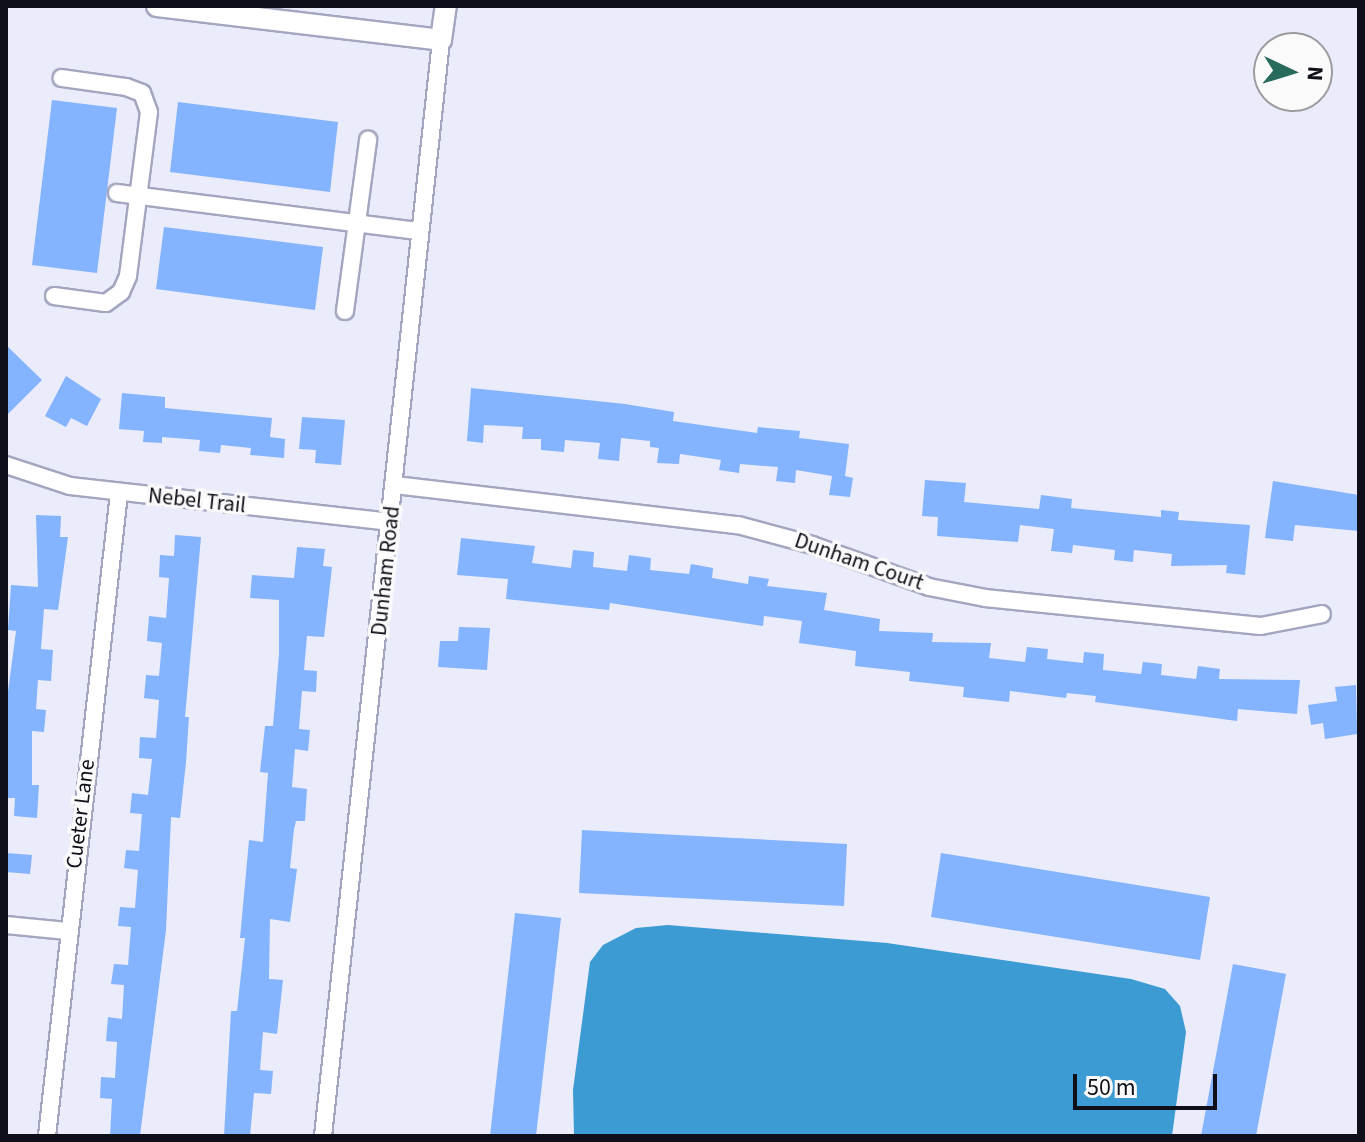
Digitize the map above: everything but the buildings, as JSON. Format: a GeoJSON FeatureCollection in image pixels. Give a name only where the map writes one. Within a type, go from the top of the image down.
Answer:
{"type":"FeatureCollection","features":[{"type":"Feature","properties":{"kind":"street"},"geometry":{"type":"LineString","coordinates":[[157,6],[441,40]]}},
{"type":"Feature","properties":{"kind":"street","name":"Dunham Road"},"geometry":{"type":"LineString","coordinates":[[323,1136],[395,485],[418,231],[446,6]]}},
{"type":"Feature","properties":{"kind":"street"},"geometry":{"type":"LineString","coordinates":[[54,296],[106,303],[121,292],[128,276],[149,112],[142,93],[62,78]]}},
{"type":"Feature","properties":{"kind":"street"},"geometry":{"type":"LineString","coordinates":[[345,311],[368,140]]}},
{"type":"Feature","properties":{"kind":"street"},"geometry":{"type":"LineString","coordinates":[[117,193],[418,231]]}},
{"type":"Feature","properties":{"kind":"street","name":"Nebel Trail"},"geometry":{"type":"LineString","coordinates":[[6,465],[53,483],[119,493],[391,522]]}},
{"type":"Feature","properties":{"kind":"street","name":"Dunham Court"},"geometry":{"type":"LineString","coordinates":[[395,485],[738,525],[812,545],[929,587],[985,598],[1261,626],[1322,614]]}},
{"type":"Feature","properties":{"kind":"street","name":"Cueter Lane"},"geometry":{"type":"LineString","coordinates":[[47,1136],[67,931],[119,493]]}},
{"type":"Feature","properties":{"kind":"street"},"geometry":{"type":"LineString","coordinates":[[6,925],[67,931]]}},
{"type":"Feature","properties":{"kind":"water"},"geometry":{"type":"Polygon","coordinates":[[[668,925],[887,943],[1131,979],[1165,989],[1180,1006],[1186,1032],[1172,1136],[574,1136],[573,1090],[590,962],[603,945],[636,928],[668,925]]]}}]}
